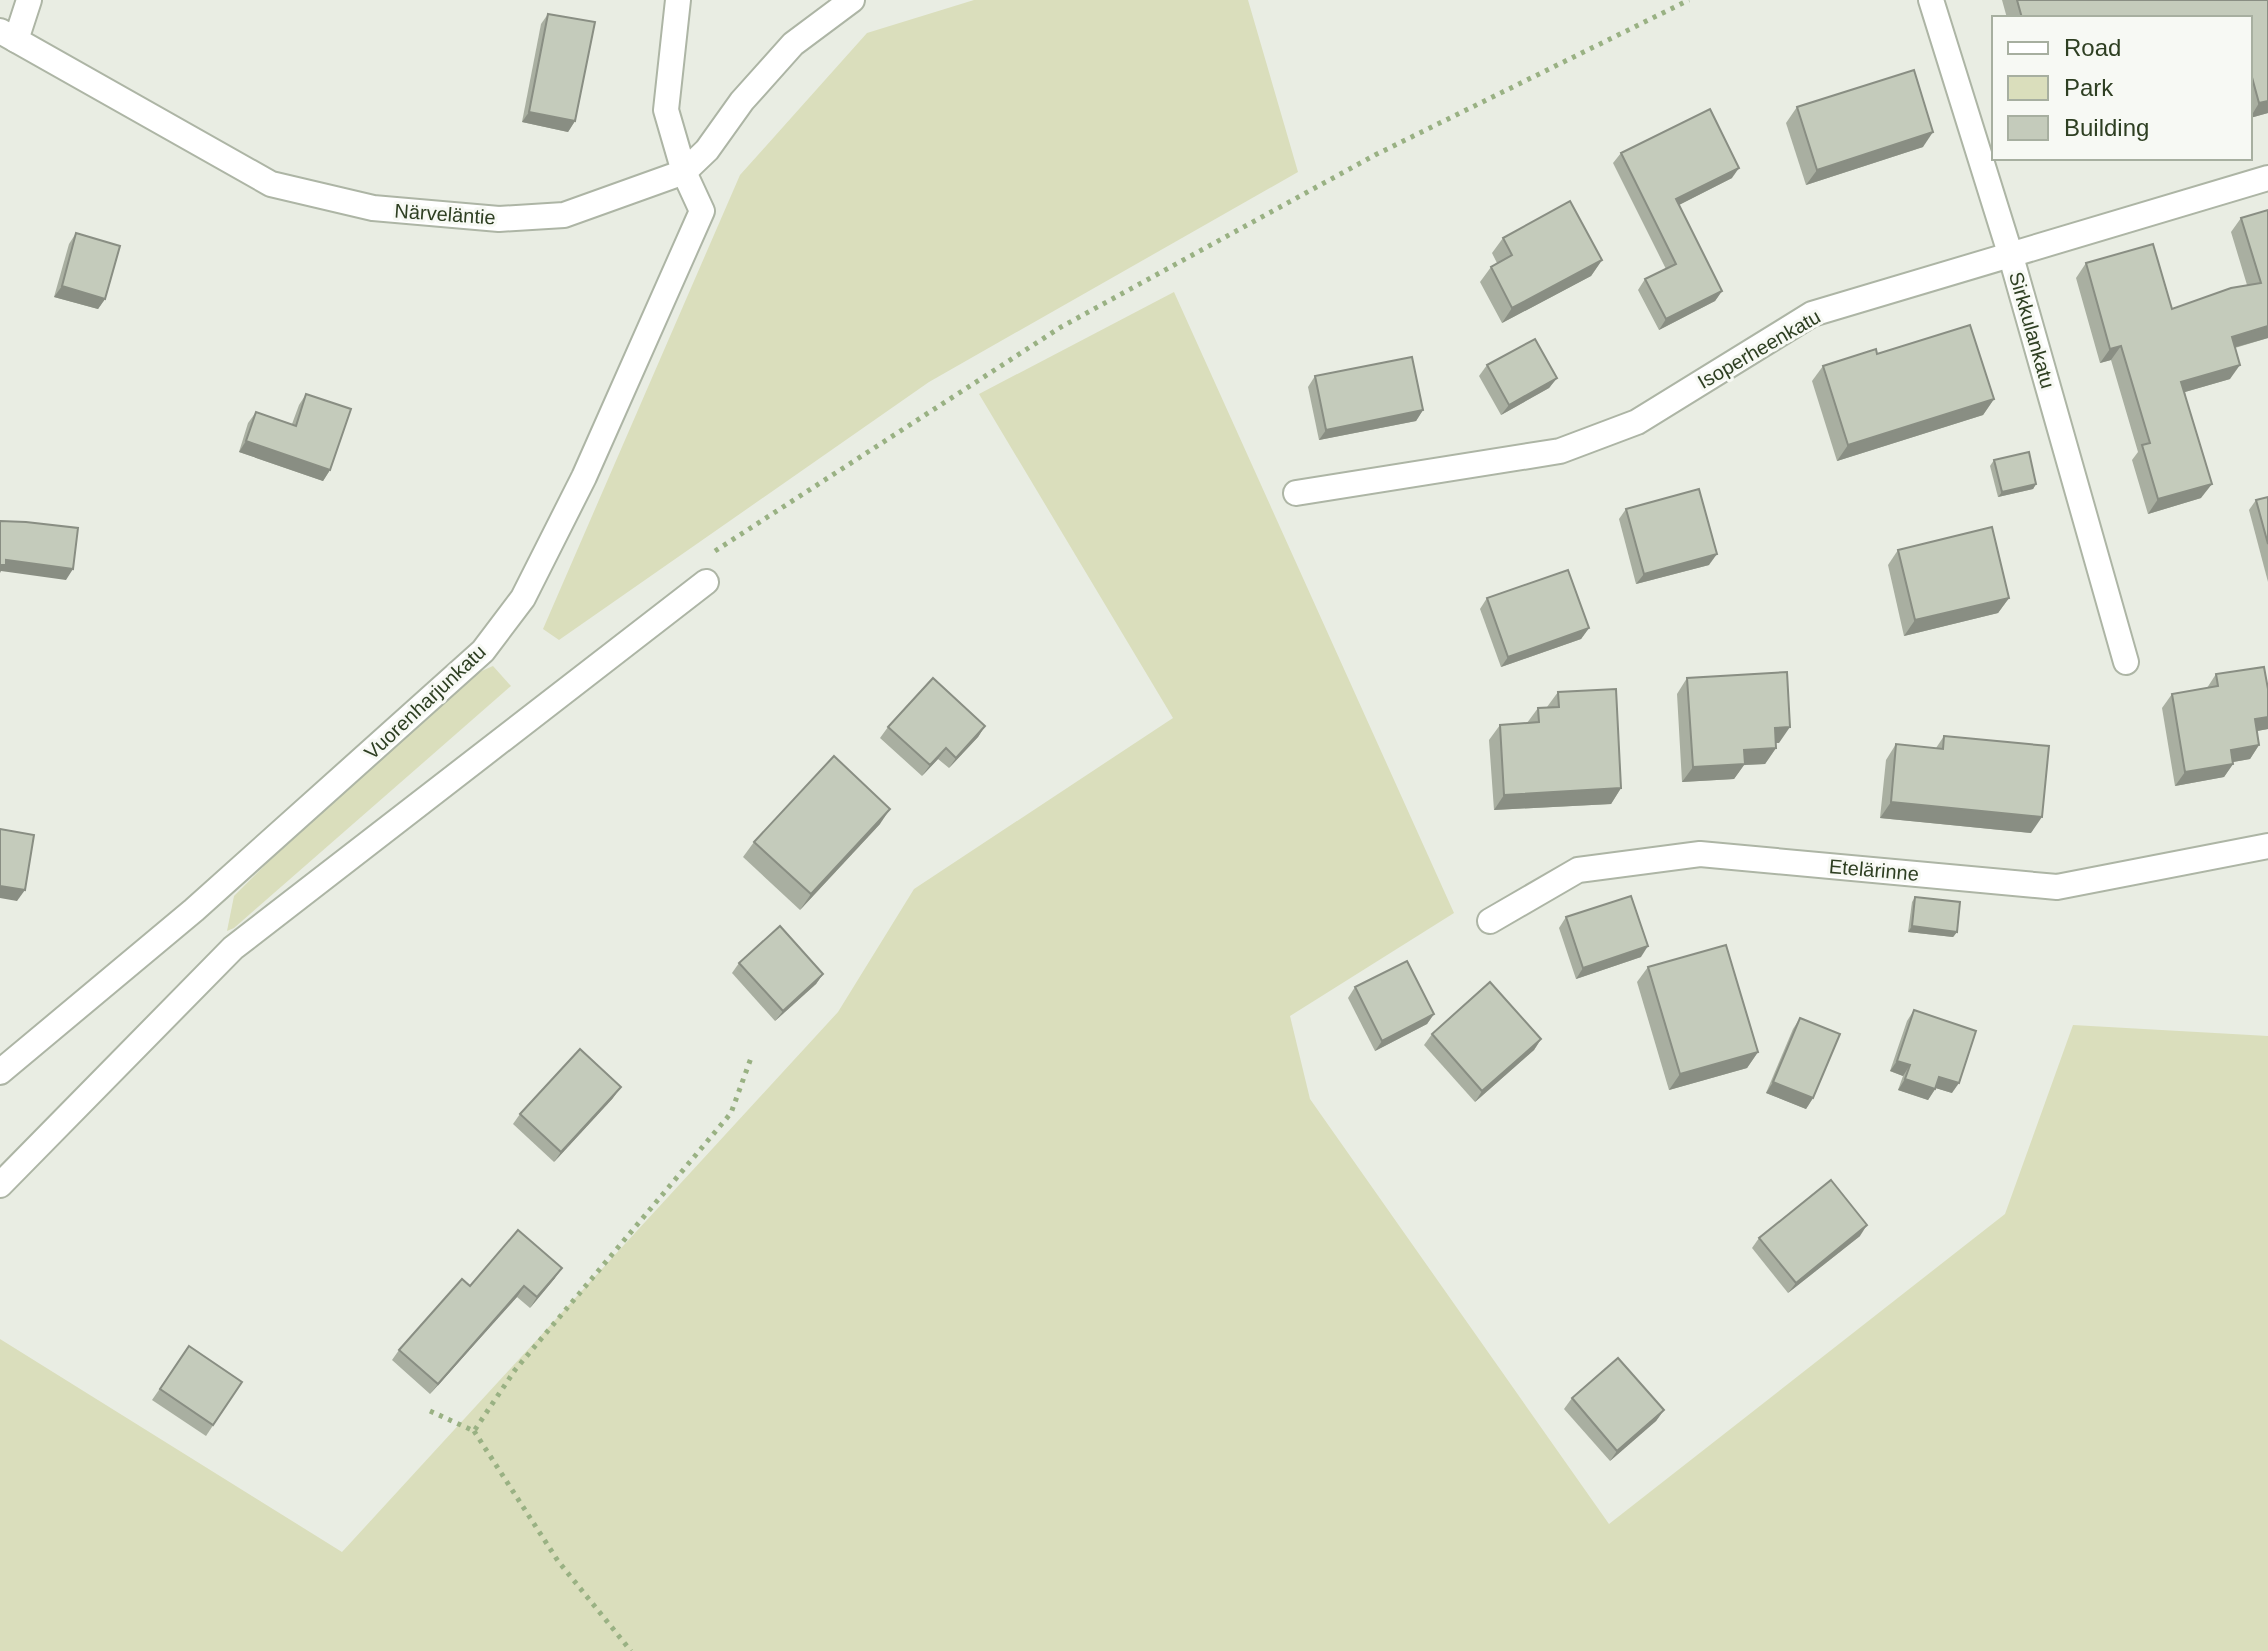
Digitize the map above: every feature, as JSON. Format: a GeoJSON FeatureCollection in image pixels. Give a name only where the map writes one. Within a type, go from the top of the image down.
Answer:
{"type":"FeatureCollection","features":[{"type":"Feature","properties":{"kind":"street"},"geometry":{"type":"LineString","coordinates":[[8,36],[29,0]]}},
{"type":"Feature","properties":{"kind":"street","name":"Vuorenharjunkatu"},"geometry":{"type":"LineString","coordinates":[[0,1072],[194,910],[483,651],[523,598],[584,477],[702,211],[684,172],[666,110],[678,0]]}},
{"type":"Feature","properties":{"kind":"street","name":"Närveläntie"},"geometry":{"type":"LineString","coordinates":[[8,36],[271,184],[373,208],[499,219],[564,215],[684,172],[707,150],[742,101],[793,44],[852,0]]}},
{"type":"Feature","properties":{"kind":"street","name":"Sirkkulankatu"},"geometry":{"type":"LineString","coordinates":[[1931,0],[2010,253],[2126,662]]}},
{"type":"Feature","properties":{"kind":"street","name":"Isoperheenkatu"},"geometry":{"type":"LineString","coordinates":[[1296,493],[1560,451],[1637,422],[1812,314],[2268,178]]}},
{"type":"Feature","properties":{"kind":"street"},"geometry":{"type":"LineString","coordinates":[[0,1185],[233,948],[706,582]]}},
{"type":"Feature","properties":{"kind":"street","name":"Etelärinne"},"geometry":{"type":"LineString","coordinates":[[1490,921],[1578,870],[1700,854],[2057,887],[2268,846]]}},
{"type":"Feature","properties":{"kind":"path"},"geometry":{"type":"LineString","coordinates":[[707,556],[1061,327],[1375,155],[1689,0]]}},
{"type":"Feature","properties":{"kind":"path"},"geometry":{"type":"LineString","coordinates":[[474,1431],[515,1370],[731,1113],[751,1058]]}},
{"type":"Feature","properties":{"kind":"path"},"geometry":{"type":"LineString","coordinates":[[430,1411],[474,1431],[558,1561],[631,1651]]}},
{"type":"Feature","properties":{"kind":"green space"},"geometry":{"type":"Polygon","coordinates":[[[974,0],[1248,0],[1298,172],[929,382],[559,640],[543,629],[740,175],[867,33],[974,0]]]}},
{"type":"Feature","properties":{"kind":"green space"},"geometry":{"type":"Polygon","coordinates":[[[1174,292],[1454,913],[1290,1016],[1310,1099],[1609,1524],[2005,1214],[2073,1025],[2268,1036],[2268,1651],[0,1651],[0,1339],[342,1552],[838,1012],[914,889],[1173,718],[979,394],[1174,292]]]}},
{"type":"Feature","properties":{"kind":"green space"},"geometry":{"type":"Polygon","coordinates":[[[493,666],[511,686],[227,931],[234,896],[300,830],[468,677],[493,666]]]}},
{"type":"Feature","properties":{"kind":"building"},"geometry":{"type":"Polygon","coordinates":[[[2017,0],[2268,0],[2268,101],[2259,103],[2252,77],[2252,16],[2021,16],[2017,0]]]}},
{"type":"Feature","properties":{"kind":"building"},"geometry":{"type":"Polygon","coordinates":[[[548,14],[595,22],[575,121],[529,112],[548,14]]]}},
{"type":"Feature","properties":{"kind":"building"},"geometry":{"type":"Polygon","coordinates":[[[1914,70],[1933,132],[1817,170],[1797,107],[1914,70]]]}},
{"type":"Feature","properties":{"kind":"building"},"geometry":{"type":"Polygon","coordinates":[[[1710,109],[1739,168],[1676,199],[1722,291],[1666,319],[1645,279],[1676,264],[1621,153],[1710,109]]]}},
{"type":"Feature","properties":{"kind":"building"},"geometry":{"type":"Polygon","coordinates":[[[1570,201],[1602,260],[1512,308],[1491,267],[1512,255],[1503,238],[1570,201]]]}},
{"type":"Feature","properties":{"kind":"building"},"geometry":{"type":"Polygon","coordinates":[[[2268,210],[2268,326],[2232,337],[2240,365],[2181,382],[2212,484],[2158,499],[2142,445],[2150,443],[2121,346],[2110,349],[2086,263],[2153,244],[2172,309],[2231,288],[2261,283],[2241,218],[2268,210]]]}},
{"type":"Feature","properties":{"kind":"building"},"geometry":{"type":"Polygon","coordinates":[[[76,233],[120,246],[105,299],[62,286],[76,233]]]}},
{"type":"Feature","properties":{"kind":"building"},"geometry":{"type":"Polygon","coordinates":[[[1970,325],[1994,399],[1848,445],[1823,366],[1876,349],[1877,354],[1970,325]]]}},
{"type":"Feature","properties":{"kind":"building"},"geometry":{"type":"Polygon","coordinates":[[[1535,339],[1557,378],[1509,405],[1487,365],[1535,339]]]}},
{"type":"Feature","properties":{"kind":"building"},"geometry":{"type":"Polygon","coordinates":[[[1412,357],[1423,410],[1326,430],[1315,376],[1412,357]]]}},
{"type":"Feature","properties":{"kind":"building"},"geometry":{"type":"Polygon","coordinates":[[[306,394],[351,409],[330,470],[246,441],[256,412],[296,426],[306,394]]]}},
{"type":"Feature","properties":{"kind":"building"},"geometry":{"type":"Polygon","coordinates":[[[2029,452],[2036,484],[2002,492],[1994,460],[2029,452]]]}},
{"type":"Feature","properties":{"kind":"building"},"geometry":{"type":"Polygon","coordinates":[[[1699,489],[1717,554],[1644,574],[1626,509],[1699,489]]]}},
{"type":"Feature","properties":{"kind":"building"},"geometry":{"type":"Polygon","coordinates":[[[2268,497],[2268,544],[2256,500],[2268,497]]]}},
{"type":"Feature","properties":{"kind":"building"},"geometry":{"type":"Polygon","coordinates":[[[0,521],[78,528],[73,569],[6,560],[6,565],[0,565],[0,521]]]}},
{"type":"Feature","properties":{"kind":"building"},"geometry":{"type":"Polygon","coordinates":[[[1992,527],[2009,598],[1915,620],[1898,550],[1992,527]]]}},
{"type":"Feature","properties":{"kind":"building"},"geometry":{"type":"Polygon","coordinates":[[[1568,570],[1589,628],[1508,657],[1487,598],[1568,570]]]}},
{"type":"Feature","properties":{"kind":"building"},"geometry":{"type":"Polygon","coordinates":[[[2264,667],[2268,717],[2255,719],[2259,745],[2231,750],[2233,764],[2185,772],[2172,694],[2218,686],[2216,674],[2264,667]]]}},
{"type":"Feature","properties":{"kind":"building"},"geometry":{"type":"Polygon","coordinates":[[[1787,672],[1790,727],[1775,728],[1776,748],[1744,750],[1745,764],[1693,767],[1687,678],[1787,672]]]}},
{"type":"Feature","properties":{"kind":"building"},"geometry":{"type":"Polygon","coordinates":[[[933,678],[985,726],[956,758],[946,748],[930,765],[888,727],[933,678]]]}},
{"type":"Feature","properties":{"kind":"building"},"geometry":{"type":"Polygon","coordinates":[[[1616,689],[1621,788],[1504,795],[1500,725],[1539,722],[1538,708],[1559,707],[1558,692],[1616,689]]]}},
{"type":"Feature","properties":{"kind":"building"},"geometry":{"type":"Polygon","coordinates":[[[1944,736],[2049,746],[2042,817],[1891,802],[1896,744],[1943,749],[1944,736]]]}},
{"type":"Feature","properties":{"kind":"building"},"geometry":{"type":"Polygon","coordinates":[[[834,756],[890,809],[811,894],[754,842],[834,756]]]}},
{"type":"Feature","properties":{"kind":"building"},"geometry":{"type":"Polygon","coordinates":[[[0,829],[34,835],[25,890],[0,886],[0,829]]]}},
{"type":"Feature","properties":{"kind":"building"},"geometry":{"type":"Polygon","coordinates":[[[1631,896],[1648,946],[1583,968],[1566,917],[1631,896]]]}},
{"type":"Feature","properties":{"kind":"building"},"geometry":{"type":"Polygon","coordinates":[[[1915,897],[1960,902],[1957,932],[1912,926],[1915,897]]]}},
{"type":"Feature","properties":{"kind":"building"},"geometry":{"type":"Polygon","coordinates":[[[780,926],[823,974],[783,1011],[739,963],[780,926]]]}},
{"type":"Feature","properties":{"kind":"building"},"geometry":{"type":"Polygon","coordinates":[[[1726,945],[1758,1052],[1680,1074],[1648,967],[1726,945]]]}},
{"type":"Feature","properties":{"kind":"building"},"geometry":{"type":"Polygon","coordinates":[[[1407,961],[1434,1014],[1382,1041],[1355,987],[1407,961]]]}},
{"type":"Feature","properties":{"kind":"building"},"geometry":{"type":"Polygon","coordinates":[[[1490,982],[1541,1039],[1482,1091],[1432,1034],[1490,982]]]}},
{"type":"Feature","properties":{"kind":"building"},"geometry":{"type":"Polygon","coordinates":[[[1914,1010],[1976,1031],[1959,1083],[1939,1077],[1935,1089],[1905,1079],[1910,1065],[1897,1061],[1914,1010]]]}},
{"type":"Feature","properties":{"kind":"building"},"geometry":{"type":"Polygon","coordinates":[[[1800,1018],[1840,1034],[1813,1098],[1773,1082],[1800,1018]]]}},
{"type":"Feature","properties":{"kind":"building"},"geometry":{"type":"Polygon","coordinates":[[[580,1049],[621,1087],[561,1152],[520,1114],[580,1049]]]}},
{"type":"Feature","properties":{"kind":"building"},"geometry":{"type":"Polygon","coordinates":[[[1831,1180],[1867,1225],[1796,1283],[1759,1238],[1831,1180]]]}},
{"type":"Feature","properties":{"kind":"building"},"geometry":{"type":"Polygon","coordinates":[[[518,1230],[562,1268],[537,1297],[524,1286],[438,1384],[399,1350],[462,1279],[470,1286],[518,1230]]]}},
{"type":"Feature","properties":{"kind":"building"},"geometry":{"type":"Polygon","coordinates":[[[189,1346],[242,1382],[213,1425],[160,1389],[189,1346]]]}},
{"type":"Feature","properties":{"kind":"building"},"geometry":{"type":"Polygon","coordinates":[[[1618,1358],[1664,1410],[1617,1451],[1572,1398],[1618,1358]]]}}]}
